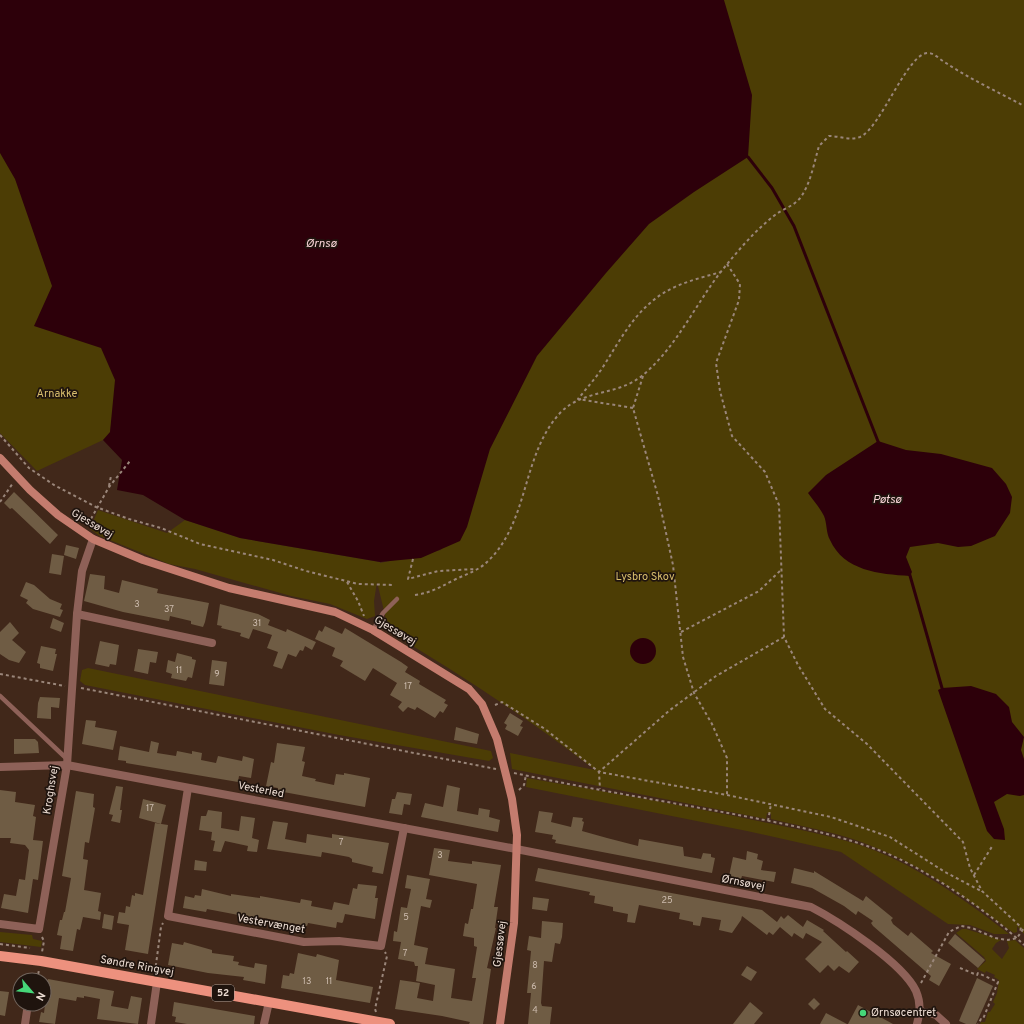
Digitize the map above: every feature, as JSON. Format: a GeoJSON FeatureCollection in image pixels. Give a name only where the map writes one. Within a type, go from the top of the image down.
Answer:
{"type":"FeatureCollection","features":[{"type":"Feature","properties":{"kind":"main road","name":"Søndre Ringvej"},"geometry":{"type":"LineString","coordinates":[[0,956],[41,961],[390,1024]]}},
{"type":"Feature","properties":{"kind":"street","name":"Gjessøvej"},"geometry":{"type":"LineString","coordinates":[[0,458],[30,490],[58,515],[93,539],[112,548],[198,579],[242,592],[329,609],[373,630],[468,689],[482,704],[497,739],[507,778],[516,822],[518,850],[514,922],[500,1024]]}},
{"type":"Feature","properties":{"kind":"street","name":"Kroghsvej"},"geometry":{"type":"LineString","coordinates":[[0,924],[38,929],[67,762],[77,614],[82,571],[93,539]]}},
{"type":"Feature","properties":{"kind":"street"},"geometry":{"type":"LineString","coordinates":[[77,614],[212,643]]}},
{"type":"Feature","properties":{"kind":"street","name":"Vesterled"},"geometry":{"type":"LineString","coordinates":[[0,767],[67,762],[188,788],[518,850]]}},
{"type":"Feature","properties":{"kind":"street"},"geometry":{"type":"LineString","coordinates":[[168,916],[188,788]]}},
{"type":"Feature","properties":{"kind":"street"},"geometry":{"type":"LineString","coordinates":[[381,946],[404,828]]}},
{"type":"Feature","properties":{"kind":"street","name":"Ørnsøvej"},"geometry":{"type":"LineString","coordinates":[[518,850],[811,907],[834,919],[879,952],[906,976],[916,990],[921,1011]]}},
{"type":"Feature","properties":{"kind":"street","name":"Vestervænget"},"geometry":{"type":"LineString","coordinates":[[168,916],[304,942],[339,941],[381,946]]}},
{"type":"Feature","properties":{"kind":"street"},"geometry":{"type":"LineString","coordinates":[[151,1024],[157,982]]}},
{"type":"Feature","properties":{"kind":"street"},"geometry":{"type":"LineString","coordinates":[[264,1024],[269,1002]]}},
{"type":"Feature","properties":{"kind":"street"},"geometry":{"type":"LineString","coordinates":[[917,1024],[921,1011],[936,1015],[946,1024]]}},
{"type":"Feature","properties":{"kind":"street"},"geometry":{"type":"LineString","coordinates":[[25,1024],[27,1012]]}},
{"type":"Feature","properties":{"kind":"lane"},"geometry":{"type":"LineString","coordinates":[[373,630],[383,613],[397,599]]}},
{"type":"Feature","properties":{"kind":"lane"},"geometry":{"type":"LineString","coordinates":[[0,696],[67,762]]}},
{"type":"Feature","properties":{"kind":"path"},"geometry":{"type":"LineString","coordinates":[[578,399],[626,386],[644,374],[666,351],[727,264],[754,234],[779,212],[794,204],[806,188],[819,146],[822,141],[829,136],[855,138],[866,134],[871,129],[902,79],[920,56],[928,53],[1024,106]]}},
{"type":"Feature","properties":{"kind":"path"},"geometry":{"type":"LineString","coordinates":[[727,264],[740,284],[739,300],[716,362],[720,391],[732,436],[764,472],[779,505],[784,637],[798,665],[824,708],[867,744],[963,842],[974,875],[982,891]]}},
{"type":"Feature","properties":{"kind":"path"},"geometry":{"type":"LineString","coordinates":[[415,595],[430,593],[477,569],[486,563],[498,550],[510,533],[546,430],[562,411],[578,399],[601,370],[614,348],[640,311],[659,296],[678,285],[722,271]]}},
{"type":"Feature","properties":{"kind":"path"},"geometry":{"type":"LineString","coordinates":[[644,374],[633,408],[660,504],[673,565],[683,657],[694,693],[712,724],[727,758],[726,795]]}},
{"type":"Feature","properties":{"kind":"path"},"geometry":{"type":"LineString","coordinates":[[578,399],[633,408]]}},
{"type":"Feature","properties":{"kind":"path"},"geometry":{"type":"LineString","coordinates":[[0,435],[29,468],[54,485],[96,507],[129,519],[161,528],[200,544],[273,560],[306,571],[346,581],[376,585],[394,585]]}},
{"type":"Feature","properties":{"kind":"path"},"geometry":{"type":"LineString","coordinates":[[84,534],[96,507],[109,487],[130,461]]}},
{"type":"Feature","properties":{"kind":"path"},"geometry":{"type":"LineString","coordinates":[[109,487],[111,476]]}},
{"type":"Feature","properties":{"kind":"path"},"geometry":{"type":"LineString","coordinates":[[412,559],[408,579],[438,571],[477,569]]}},
{"type":"Feature","properties":{"kind":"path"},"geometry":{"type":"LineString","coordinates":[[681,632],[759,591],[782,569]]}},
{"type":"Feature","properties":{"kind":"path"},"geometry":{"type":"LineString","coordinates":[[346,581],[362,611],[364,617],[362,624]]}},
{"type":"Feature","properties":{"kind":"path"},"geometry":{"type":"LineString","coordinates":[[599,772],[670,710],[716,676],[784,637]]}},
{"type":"Feature","properties":{"kind":"path"},"geometry":{"type":"LineString","coordinates":[[0,674],[62,685]]}},
{"type":"Feature","properties":{"kind":"path"},"geometry":{"type":"LineString","coordinates":[[89,690],[488,768]]}},
{"type":"Feature","properties":{"kind":"path"},"geometry":{"type":"LineString","coordinates":[[495,705],[502,702],[545,729],[599,772],[726,795],[831,817],[890,838],[945,872],[982,891],[1021,927],[1020,933]]}},
{"type":"Feature","properties":{"kind":"path"},"geometry":{"type":"LineString","coordinates":[[599,772],[600,789]]}},
{"type":"Feature","properties":{"kind":"path"},"geometry":{"type":"LineString","coordinates":[[522,775],[768,821],[841,837],[882,852],[920,871],[963,897],[1024,945]]}},
{"type":"Feature","properties":{"kind":"path"},"geometry":{"type":"LineString","coordinates":[[516,791],[523,786],[526,775]]}},
{"type":"Feature","properties":{"kind":"path"},"geometry":{"type":"LineString","coordinates":[[768,821],[771,804]]}},
{"type":"Feature","properties":{"kind":"path"},"geometry":{"type":"LineString","coordinates":[[974,875],[994,845]]}},
{"type":"Feature","properties":{"kind":"path"},"geometry":{"type":"LineString","coordinates":[[157,982],[155,970],[161,927],[168,916]]}},
{"type":"Feature","properties":{"kind":"path"},"geometry":{"type":"LineString","coordinates":[[916,990],[924,979],[949,932],[961,926],[972,928],[995,938],[1008,940],[1017,938],[1024,928]]}},
{"type":"Feature","properties":{"kind":"path"},"geometry":{"type":"LineString","coordinates":[[378,1023],[375,1009],[387,956],[381,946]]}},
{"type":"Feature","properties":{"kind":"path"},"geometry":{"type":"LineString","coordinates":[[960,968],[976,975],[978,973],[998,982],[983,1020],[981,1019],[978,1024]]}},
{"type":"Feature","properties":{"kind":"green space","name":"Lysbro Skov"},"geometry":{"type":"Polygon","coordinates":[[[724,0],[1024,0],[1024,934],[1017,926],[1017,932],[1014,933],[964,897],[911,864],[874,847],[849,838],[771,819],[771,814],[767,813],[766,819],[512,769],[510,753],[595,770],[492,696],[385,629],[391,625],[387,623],[377,582],[374,601],[375,616],[367,619],[330,604],[291,596],[195,569],[169,564],[100,536],[90,529],[98,510],[167,533],[185,520],[240,538],[380,563],[441,550],[458,502],[724,0]]]}},
{"type":"Feature","properties":{"kind":"green space","name":"Arnakke"},"geometry":{"type":"Polygon","coordinates":[[[0,98],[118,372],[110,433],[103,440],[37,471],[0,433],[0,98]]]}},
{"type":"Feature","properties":{"kind":"green space"},"geometry":{"type":"Polygon","coordinates":[[[88,668],[491,751],[493,758],[489,761],[339,735],[85,685],[80,681],[82,670],[88,668]]]}},
{"type":"Feature","properties":{"kind":"green space"},"geometry":{"type":"Polygon","coordinates":[[[527,778],[648,799],[738,817],[815,833],[861,845],[922,873],[966,902],[1009,934],[994,934],[970,925],[948,924],[841,852],[747,831],[526,787],[527,778]]]}},
{"type":"Feature","properties":{"kind":"green space"},"geometry":{"type":"Polygon","coordinates":[[[962,929],[1001,940],[996,943],[992,949],[1002,959],[1009,948],[1007,941],[1015,940],[1024,948],[1024,1024],[980,1024],[981,1022],[985,1022],[988,1012],[990,1012],[995,1004],[993,1002],[997,993],[999,980],[994,977],[995,975],[986,971],[985,973],[977,969],[986,961],[984,957],[956,933],[962,929]]]}},
{"type":"Feature","properties":{"kind":"green space"},"geometry":{"type":"Polygon","coordinates":[[[0,932],[32,935],[33,939],[42,941],[41,947],[0,942],[0,932]]]}},
{"type":"Feature","properties":{"kind":"water","name":"Ørnsø"},"geometry":{"type":"Polygon","coordinates":[[[0,0],[724,0],[752,95],[748,157],[694,192],[649,224],[537,356],[490,449],[467,527],[460,541],[421,558],[380,562],[240,538],[185,520],[143,495],[117,490],[122,460],[103,440],[110,432],[115,380],[101,348],[34,326],[52,286],[15,179],[0,153],[0,0]]]}},
{"type":"Feature","properties":{"kind":"water","name":"Pøtsø"},"geometry":{"type":"Polygon","coordinates":[[[878,441],[906,450],[941,454],[992,468],[1006,484],[1012,497],[1010,513],[995,536],[971,546],[958,547],[938,543],[910,547],[906,557],[912,572],[910,576],[886,574],[864,569],[844,558],[836,550],[830,540],[824,516],[808,493],[826,475],[878,441]]]}},
{"type":"Feature","properties":{"kind":"water"},"geometry":{"type":"Polygon","coordinates":[[[643,638],[652,642],[656,651],[652,660],[643,664],[634,660],[630,651],[634,642],[643,638]]]}},
{"type":"Feature","properties":{"kind":"water"},"geometry":{"type":"Polygon","coordinates":[[[971,686],[996,694],[1009,707],[1012,722],[1024,737],[1021,750],[1024,759],[1024,795],[1020,796],[1007,794],[994,802],[1004,829],[1005,840],[994,839],[987,831],[938,690],[942,688],[971,686]]]}},
{"type":"Feature","properties":{"kind":"building"},"geometry":{"type":"Polygon","coordinates":[[[14,492],[58,535],[50,544],[12,508],[10,509],[4,503],[14,492]]]}},
{"type":"Feature","properties":{"kind":"building"},"geometry":{"type":"Polygon","coordinates":[[[66,545],[79,548],[76,559],[64,555],[66,545]]]}},
{"type":"Feature","properties":{"kind":"building"},"geometry":{"type":"Polygon","coordinates":[[[52,554],[64,556],[61,575],[49,573],[52,554]]]}},
{"type":"Feature","properties":{"kind":"building"},"geometry":{"type":"Polygon","coordinates":[[[90,574],[105,576],[104,589],[119,593],[122,580],[158,589],[157,593],[209,603],[203,627],[191,624],[191,621],[170,616],[169,621],[123,612],[84,601],[90,574]]]}},
{"type":"Feature","properties":{"kind":"building"},"geometry":{"type":"Polygon","coordinates":[[[26,582],[34,585],[50,599],[62,604],[60,609],[63,610],[60,617],[33,609],[26,603],[28,600],[20,596],[26,582]]]}},
{"type":"Feature","properties":{"kind":"building"},"geometry":{"type":"Polygon","coordinates":[[[220,604],[258,614],[270,620],[268,625],[286,632],[287,629],[316,642],[312,650],[305,646],[303,651],[300,650],[296,657],[288,654],[282,669],[273,666],[278,652],[267,648],[272,635],[253,629],[249,639],[240,636],[241,633],[221,628],[222,626],[217,625],[220,604]]]}},
{"type":"Feature","properties":{"kind":"building"},"geometry":{"type":"Polygon","coordinates":[[[53,618],[64,623],[61,632],[50,628],[53,618]]]}},
{"type":"Feature","properties":{"kind":"building"},"geometry":{"type":"Polygon","coordinates":[[[10,622],[19,633],[12,640],[26,652],[19,663],[9,660],[0,654],[0,632],[10,622]]]}},
{"type":"Feature","properties":{"kind":"building"},"geometry":{"type":"Polygon","coordinates":[[[325,626],[342,634],[345,628],[408,667],[405,672],[420,681],[419,684],[446,700],[444,703],[448,705],[443,713],[440,711],[435,718],[417,707],[415,710],[408,707],[403,712],[398,707],[402,702],[390,695],[397,683],[373,668],[365,681],[340,666],[343,661],[332,656],[335,648],[315,639],[319,630],[322,632],[325,626]]]}},
{"type":"Feature","properties":{"kind":"building"},"geometry":{"type":"Polygon","coordinates":[[[100,641],[119,645],[116,665],[110,664],[109,667],[95,664],[100,641]]]}},
{"type":"Feature","properties":{"kind":"building"},"geometry":{"type":"Polygon","coordinates":[[[41,646],[56,649],[55,654],[57,654],[53,671],[40,668],[40,664],[37,663],[41,646]]]}},
{"type":"Feature","properties":{"kind":"building"},"geometry":{"type":"Polygon","coordinates":[[[138,649],[158,652],[156,663],[150,662],[148,674],[134,671],[138,649]]]}},
{"type":"Feature","properties":{"kind":"building"},"geometry":{"type":"Polygon","coordinates":[[[177,653],[192,657],[192,659],[196,660],[192,678],[188,677],[186,681],[171,678],[172,674],[166,672],[168,660],[175,662],[177,653]]]}},
{"type":"Feature","properties":{"kind":"building"},"geometry":{"type":"Polygon","coordinates":[[[212,660],[227,662],[224,686],[209,684],[212,660]]]}},
{"type":"Feature","properties":{"kind":"building"},"geometry":{"type":"Polygon","coordinates":[[[40,697],[60,698],[59,708],[51,707],[51,719],[37,718],[40,697]]]}},
{"type":"Feature","properties":{"kind":"building"},"geometry":{"type":"Polygon","coordinates":[[[510,713],[523,721],[520,726],[523,727],[518,736],[505,729],[507,725],[504,723],[510,713]]]}},
{"type":"Feature","properties":{"kind":"building"},"geometry":{"type":"Polygon","coordinates":[[[86,720],[96,721],[95,727],[117,731],[113,750],[82,744],[86,720]]]}},
{"type":"Feature","properties":{"kind":"building"},"geometry":{"type":"Polygon","coordinates":[[[456,727],[479,734],[477,744],[454,740],[456,727]]]}},
{"type":"Feature","properties":{"kind":"building"},"geometry":{"type":"Polygon","coordinates":[[[14,739],[35,739],[38,742],[39,753],[14,754],[14,739]]]}},
{"type":"Feature","properties":{"kind":"building"},"geometry":{"type":"Polygon","coordinates":[[[151,741],[159,743],[157,753],[176,756],[177,751],[192,754],[192,751],[202,753],[201,760],[216,763],[218,756],[242,761],[243,756],[254,759],[251,778],[239,776],[238,782],[126,763],[126,761],[118,760],[120,746],[149,752],[151,741]]]}},
{"type":"Feature","properties":{"kind":"building"},"geometry":{"type":"Polygon","coordinates":[[[277,743],[305,747],[302,761],[305,762],[302,776],[316,779],[315,781],[334,785],[336,774],[344,775],[344,773],[370,778],[365,807],[278,791],[278,788],[266,786],[271,762],[274,763],[277,743]]]}},
{"type":"Feature","properties":{"kind":"building"},"geometry":{"type":"Polygon","coordinates":[[[447,785],[460,788],[457,811],[478,815],[479,808],[490,810],[489,817],[500,820],[498,832],[421,817],[425,803],[443,807],[447,785]]]}},
{"type":"Feature","properties":{"kind":"building"},"geometry":{"type":"Polygon","coordinates":[[[116,786],[123,787],[120,823],[111,821],[113,815],[109,814],[116,786]]]}},
{"type":"Feature","properties":{"kind":"building"},"geometry":{"type":"Polygon","coordinates":[[[0,790],[16,792],[15,802],[35,805],[33,816],[36,817],[33,840],[43,841],[38,880],[33,879],[28,913],[1,908],[4,894],[16,896],[19,879],[25,880],[29,850],[25,845],[10,843],[11,838],[0,838],[0,790]]]}},
{"type":"Feature","properties":{"kind":"building"},"geometry":{"type":"Polygon","coordinates":[[[76,791],[94,794],[93,807],[95,808],[89,843],[85,842],[83,859],[88,860],[84,890],[101,893],[98,911],[101,912],[100,920],[83,917],[80,930],[77,929],[73,951],[60,949],[62,936],[57,935],[60,920],[62,920],[65,912],[71,878],[62,876],[76,791]]]}},
{"type":"Feature","properties":{"kind":"building"},"geometry":{"type":"Polygon","coordinates":[[[397,792],[412,794],[410,805],[404,804],[402,815],[389,813],[392,799],[395,799],[397,792]]]}},
{"type":"Feature","properties":{"kind":"building"},"geometry":{"type":"Polygon","coordinates":[[[143,799],[166,805],[161,824],[139,818],[143,799]]]}},
{"type":"Feature","properties":{"kind":"building"},"geometry":{"type":"Polygon","coordinates":[[[208,810],[222,812],[221,828],[239,831],[241,816],[255,818],[252,838],[259,840],[257,852],[247,851],[248,846],[225,841],[221,852],[213,851],[215,841],[211,840],[212,832],[199,830],[201,816],[206,816],[208,810]]]}},
{"type":"Feature","properties":{"kind":"building"},"geometry":{"type":"Polygon","coordinates":[[[539,811],[553,813],[551,822],[571,827],[573,817],[583,818],[582,821],[584,822],[582,831],[638,846],[639,839],[683,847],[684,856],[701,859],[703,853],[711,854],[711,857],[715,858],[712,873],[555,843],[556,840],[552,839],[553,835],[535,832],[539,811]]]}},
{"type":"Feature","properties":{"kind":"building"},"geometry":{"type":"Polygon","coordinates":[[[273,821],[288,823],[285,839],[306,843],[307,834],[332,838],[332,834],[389,843],[383,874],[372,872],[373,867],[352,862],[352,859],[349,857],[322,852],[321,857],[267,849],[273,821]]]}},
{"type":"Feature","properties":{"kind":"building"},"geometry":{"type":"Polygon","coordinates":[[[155,823],[168,825],[148,954],[125,950],[129,925],[117,923],[119,912],[125,913],[126,906],[130,907],[132,895],[135,896],[135,893],[143,895],[155,823]]]}},
{"type":"Feature","properties":{"kind":"building"},"geometry":{"type":"Polygon","coordinates":[[[434,848],[450,850],[448,861],[472,864],[472,861],[501,865],[494,907],[498,907],[496,928],[487,968],[491,969],[483,1024],[469,1024],[470,1022],[442,1016],[395,1009],[400,980],[420,983],[417,998],[433,1001],[435,985],[416,981],[418,966],[415,966],[414,962],[398,959],[401,942],[393,941],[394,931],[397,932],[401,907],[407,908],[411,889],[405,888],[407,875],[430,879],[426,899],[432,900],[430,908],[421,906],[414,945],[428,948],[425,964],[455,969],[451,998],[472,1001],[476,978],[472,978],[477,947],[474,946],[474,938],[463,936],[465,923],[468,924],[471,909],[473,909],[477,884],[429,875],[434,848]]]}},
{"type":"Feature","properties":{"kind":"building"},"geometry":{"type":"Polygon","coordinates":[[[747,851],[758,854],[757,859],[763,861],[761,870],[776,872],[774,882],[742,876],[741,879],[729,876],[733,857],[746,860],[747,851]]]}},
{"type":"Feature","properties":{"kind":"building"},"geometry":{"type":"Polygon","coordinates":[[[195,860],[207,862],[206,871],[194,870],[195,860]]]}},
{"type":"Feature","properties":{"kind":"building"},"geometry":{"type":"Polygon","coordinates":[[[538,868],[762,910],[777,922],[781,916],[784,919],[788,915],[803,927],[807,920],[824,930],[823,931],[859,962],[849,973],[839,966],[834,971],[828,965],[820,973],[805,959],[822,942],[806,933],[803,939],[794,933],[792,937],[780,927],[773,935],[769,932],[767,935],[742,916],[732,933],[719,930],[721,920],[702,917],[700,926],[693,925],[693,922],[679,919],[680,913],[639,905],[635,923],[627,922],[628,914],[613,911],[613,907],[594,903],[595,896],[589,895],[590,892],[535,881],[538,868]]]}},
{"type":"Feature","properties":{"kind":"building"},"geometry":{"type":"Polygon","coordinates":[[[794,868],[814,873],[814,871],[863,901],[866,896],[893,918],[891,920],[893,924],[908,936],[911,932],[933,951],[931,953],[951,964],[939,986],[929,980],[931,976],[873,926],[871,923],[873,921],[858,911],[856,915],[844,906],[812,888],[791,883],[794,868]]]}},
{"type":"Feature","properties":{"kind":"building"},"geometry":{"type":"Polygon","coordinates":[[[358,884],[377,886],[375,898],[378,898],[375,919],[345,914],[343,922],[337,922],[336,928],[308,923],[307,926],[258,917],[257,921],[249,920],[249,917],[207,909],[206,912],[183,908],[185,896],[194,898],[195,895],[201,896],[202,889],[231,896],[231,894],[260,898],[260,896],[300,903],[301,899],[312,901],[311,906],[332,910],[334,902],[349,905],[353,888],[357,889],[358,884]]]}},
{"type":"Feature","properties":{"kind":"building"},"geometry":{"type":"Polygon","coordinates":[[[533,897],[549,899],[547,911],[532,909],[533,897]]]}},
{"type":"Feature","properties":{"kind":"building"},"geometry":{"type":"Polygon","coordinates":[[[104,914],[114,916],[112,930],[102,928],[104,914]]]}},
{"type":"Feature","properties":{"kind":"building"},"geometry":{"type":"Polygon","coordinates":[[[542,921],[563,923],[562,937],[560,944],[555,943],[552,962],[544,961],[541,1003],[542,1006],[552,1007],[550,1024],[528,1024],[531,993],[527,993],[531,951],[527,950],[529,936],[541,938],[542,921]]]}},
{"type":"Feature","properties":{"kind":"building"},"geometry":{"type":"Polygon","coordinates":[[[955,934],[985,960],[978,968],[948,943],[955,934]]]}},
{"type":"Feature","properties":{"kind":"building"},"geometry":{"type":"Polygon","coordinates":[[[184,942],[212,950],[212,953],[234,956],[233,961],[239,962],[238,965],[254,968],[255,963],[267,965],[265,984],[243,980],[244,977],[208,973],[168,965],[172,943],[183,945],[184,942]]]}},
{"type":"Feature","properties":{"kind":"building"},"geometry":{"type":"Polygon","coordinates":[[[298,953],[316,957],[317,954],[339,960],[336,980],[373,987],[370,1003],[281,988],[283,975],[289,976],[290,973],[294,974],[298,953]]]}},
{"type":"Feature","properties":{"kind":"building"},"geometry":{"type":"Polygon","coordinates":[[[747,966],[757,972],[751,981],[741,975],[747,966]]]}},
{"type":"Feature","properties":{"kind":"building"},"geometry":{"type":"Polygon","coordinates":[[[977,978],[993,986],[976,1024],[966,1024],[959,1021],[977,978]]]}},
{"type":"Feature","properties":{"kind":"building"},"geometry":{"type":"Polygon","coordinates":[[[52,980],[114,991],[111,1006],[128,1009],[131,996],[142,998],[138,1024],[97,1019],[100,999],[84,996],[84,998],[77,997],[76,1001],[59,998],[55,1024],[39,1022],[41,1012],[52,1012],[52,980]]]}},
{"type":"Feature","properties":{"kind":"building"},"geometry":{"type":"Polygon","coordinates":[[[0,991],[9,992],[5,1016],[0,1015],[0,991]]]}},
{"type":"Feature","properties":{"kind":"building"},"geometry":{"type":"Polygon","coordinates":[[[814,998],[820,1004],[814,1010],[808,1004],[814,998]]]}},
{"type":"Feature","properties":{"kind":"building"},"geometry":{"type":"Polygon","coordinates":[[[174,1002],[255,1016],[254,1024],[187,1024],[175,1022],[176,1017],[172,1016],[174,1002]]]}},
{"type":"Feature","properties":{"kind":"building"},"geometry":{"type":"Polygon","coordinates":[[[750,1002],[763,1013],[754,1024],[733,1024],[750,1002]]]}},
{"type":"Feature","properties":{"kind":"building","name":"Ørnsøcentret"},"geometry":{"type":"Polygon","coordinates":[[[858,1005],[893,1024],[848,1024],[858,1005]]]}},
{"type":"Feature","properties":{"kind":"building","name":"Ørnsøcentret"},"geometry":{"type":"Polygon","coordinates":[[[826,1013],[847,1024],[820,1024],[826,1013]]]}},
{"type":"Feature","properties":{"kind":"waterway"},"geometry":{"type":"LineString","coordinates":[[748,157],[772,188],[794,226],[879,444]]}},
{"type":"Feature","properties":{"kind":"waterway"},"geometry":{"type":"LineString","coordinates":[[909,572],[942,688]]}},
{"type":"Feature","properties":{"kind":"place","name":"Ørnsøcentret"},"geometry":{"type":"Point","coordinates":[863,1013]}}]}
